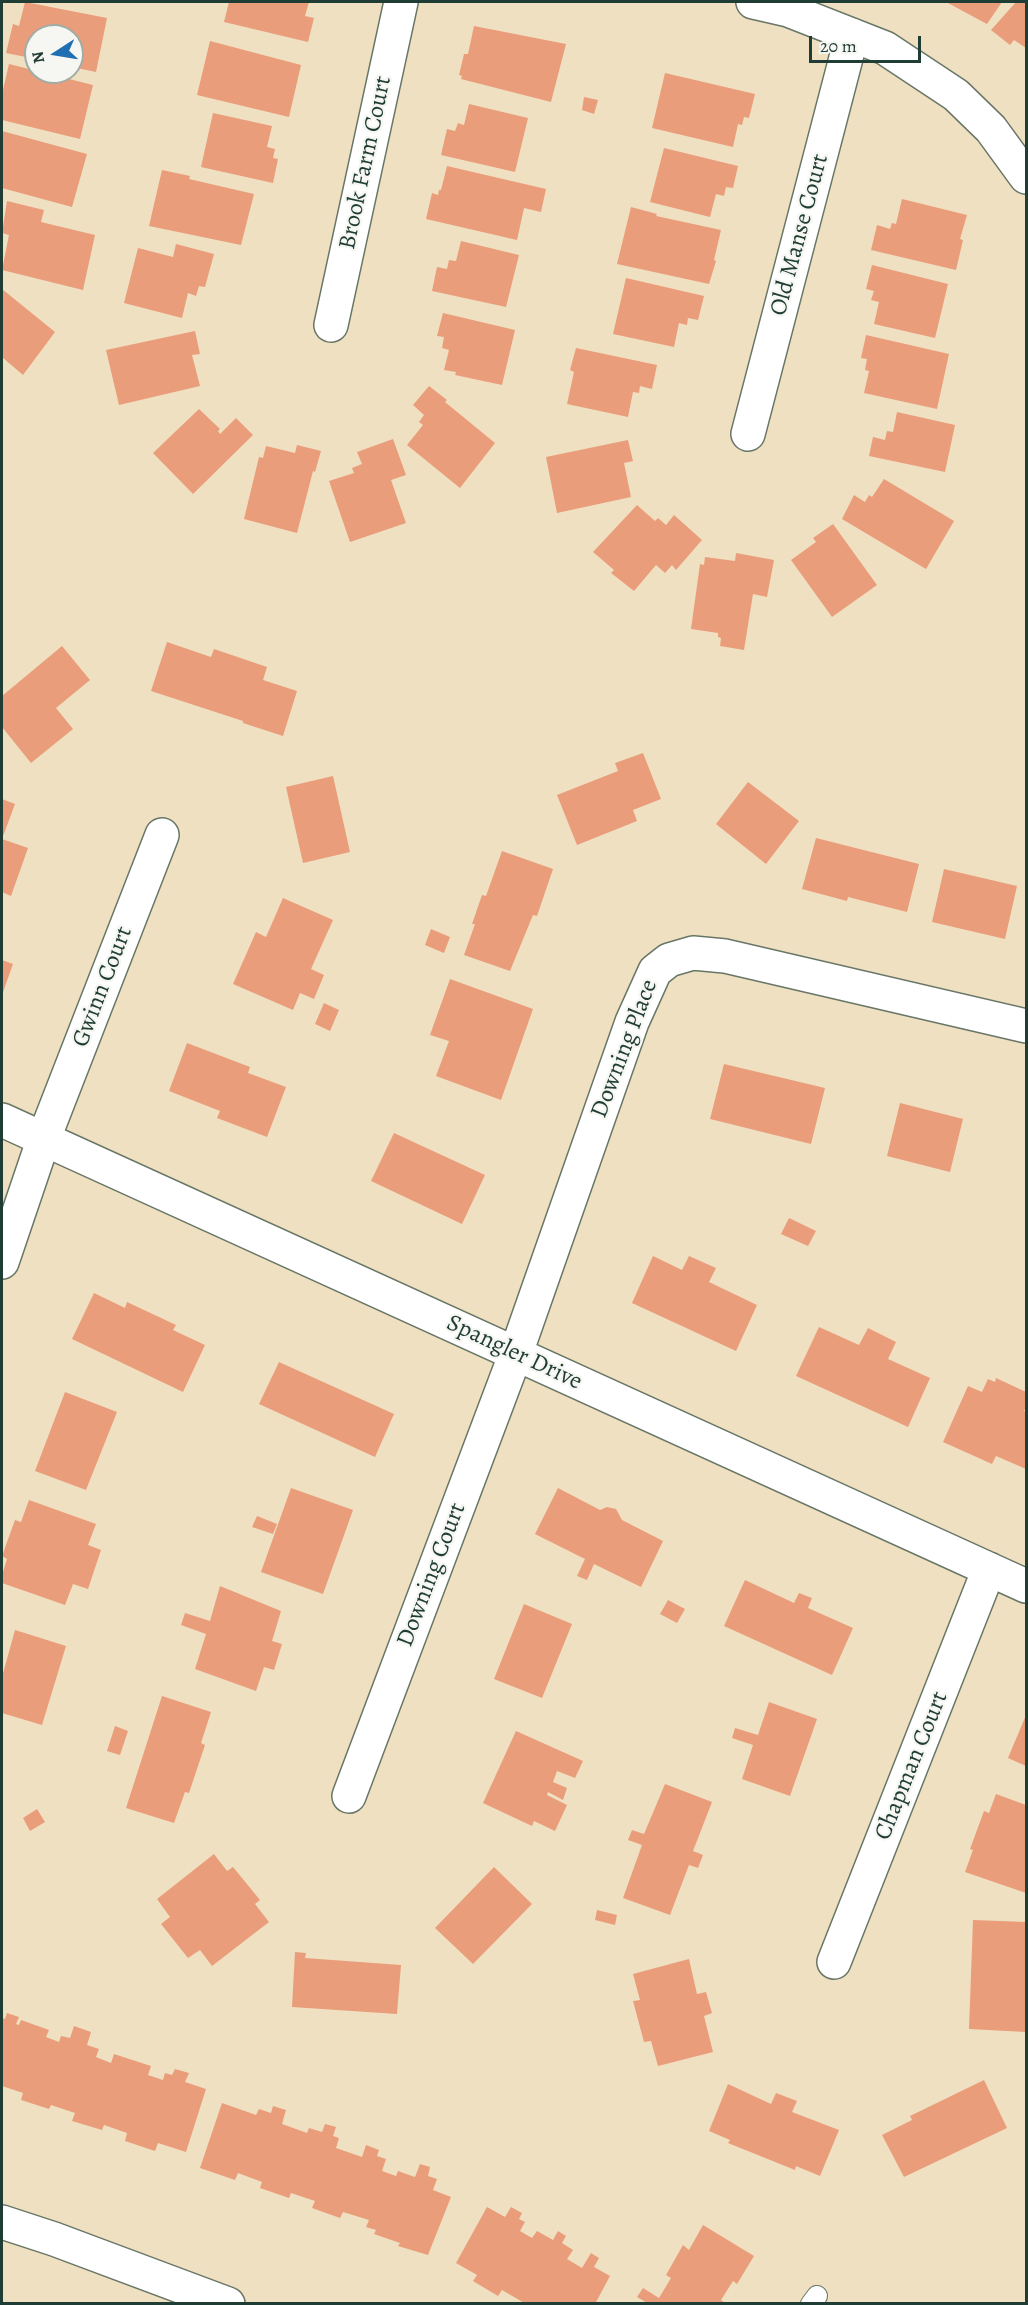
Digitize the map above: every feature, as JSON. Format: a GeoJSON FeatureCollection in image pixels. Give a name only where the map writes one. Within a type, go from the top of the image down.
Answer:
{"type":"FeatureCollection","features":[{"type":"Feature","properties":{"kind":"street","name":"Brook Farm Court"},"geometry":{"type":"LineString","coordinates":[[331,325],[401,2]]}},
{"type":"Feature","properties":{"kind":"street"},"geometry":{"type":"LineString","coordinates":[[753,2],[788,10],[885,48],[956,95],[991,129],[1026,177]]}},
{"type":"Feature","properties":{"kind":"street","name":"Old Manse Court"},"geometry":{"type":"LineString","coordinates":[[747,434],[852,35]]}},
{"type":"Feature","properties":{"kind":"street","name":"Gwinn Court"},"geometry":{"type":"LineString","coordinates":[[2,1262],[44,1138],[162,835]]}},
{"type":"Feature","properties":{"kind":"street","name":"Downing Place"},"geometry":{"type":"LineString","coordinates":[[516,1353],[632,1022],[655,970],[669,960],[693,953],[725,956],[1026,1026]]}},
{"type":"Feature","properties":{"kind":"street","name":"Spangler Drive"},"geometry":{"type":"LineString","coordinates":[[2,1120],[1026,1586]]}},
{"type":"Feature","properties":{"kind":"street","name":"Downing Court"},"geometry":{"type":"LineString","coordinates":[[349,1796],[516,1353]]}},
{"type":"Feature","properties":{"kind":"street","name":"Chapman Court"},"geometry":{"type":"LineString","coordinates":[[834,1962],[989,1569]]}},
{"type":"Feature","properties":{"kind":"street"},"geometry":{"type":"LineString","coordinates":[[2,2222],[228,2304]]}},
{"type":"Feature","properties":{"kind":"building"},"geometry":{"type":"Polygon","coordinates":[[[25,2],[107,18],[96,72],[84,70],[84,24],[24,24],[24,57],[6,53],[13,24],[19,26],[25,2]]]}},
{"type":"Feature","properties":{"kind":"building"},"geometry":{"type":"Polygon","coordinates":[[[229,2],[309,2],[305,16],[314,18],[308,42],[224,22],[229,2]]]}},
{"type":"Feature","properties":{"kind":"building"},"geometry":{"type":"Polygon","coordinates":[[[946,2],[1002,2],[987,24],[946,2]]]}},
{"type":"Feature","properties":{"kind":"building"},"geometry":{"type":"Polygon","coordinates":[[[1016,2],[1026,2],[1026,48],[1014,40],[1010,45],[991,30],[1016,2]]]}},
{"type":"Feature","properties":{"kind":"building"},"geometry":{"type":"Polygon","coordinates":[[[474,26],[566,44],[551,102],[461,79],[462,76],[459,75],[464,54],[468,54],[474,26]]]}},
{"type":"Feature","properties":{"kind":"building"},"geometry":{"type":"Polygon","coordinates":[[[210,41],[301,65],[289,117],[197,95],[210,41]]]}},
{"type":"Feature","properties":{"kind":"building"},"geometry":{"type":"Polygon","coordinates":[[[9,64],[24,68],[24,84],[84,83],[93,85],[80,139],[2,120],[2,94],[9,64]]]}},
{"type":"Feature","properties":{"kind":"building"},"geometry":{"type":"Polygon","coordinates":[[[665,73],[755,94],[749,118],[744,117],[742,125],[738,124],[733,147],[652,128],[665,73]]]}},
{"type":"Feature","properties":{"kind":"building"},"geometry":{"type":"Polygon","coordinates":[[[584,97],[598,100],[594,114],[582,110],[584,97]]]}},
{"type":"Feature","properties":{"kind":"building"},"geometry":{"type":"Polygon","coordinates":[[[469,104],[528,118],[515,172],[441,155],[447,129],[455,131],[458,123],[464,125],[469,104]]]}},
{"type":"Feature","properties":{"kind":"building"},"geometry":{"type":"Polygon","coordinates":[[[213,113],[272,126],[267,147],[275,149],[273,158],[278,159],[273,183],[201,167],[213,113]]]}},
{"type":"Feature","properties":{"kind":"building"},"geometry":{"type":"Polygon","coordinates":[[[2,131],[87,154],[72,207],[2,188],[2,131]]]}},
{"type":"Feature","properties":{"kind":"building"},"geometry":{"type":"Polygon","coordinates":[[[664,148],[738,166],[733,188],[726,187],[724,196],[716,194],[710,217],[650,202],[664,148]]]}},
{"type":"Feature","properties":{"kind":"building"},"geometry":{"type":"Polygon","coordinates":[[[447,166],[546,189],[541,212],[524,208],[517,240],[426,219],[432,193],[438,195],[441,190],[447,166]]]}},
{"type":"Feature","properties":{"kind":"building"},"geometry":{"type":"Polygon","coordinates":[[[162,170],[190,176],[189,179],[254,194],[241,245],[149,226],[162,170]]]}},
{"type":"Feature","properties":{"kind":"building"},"geometry":{"type":"Polygon","coordinates":[[[902,199],[967,215],[960,239],[963,240],[956,270],[871,250],[877,225],[890,229],[892,223],[896,224],[902,199]]]}},
{"type":"Feature","properties":{"kind":"building"},"geometry":{"type":"Polygon","coordinates":[[[7,201],[44,210],[41,222],[95,235],[83,290],[2,270],[9,235],[2,233],[7,201]]]}},
{"type":"Feature","properties":{"kind":"building"},"geometry":{"type":"Polygon","coordinates":[[[631,207],[657,214],[656,216],[721,230],[714,260],[716,261],[709,284],[617,264],[631,207]]]}},
{"type":"Feature","properties":{"kind":"building"},"geometry":{"type":"Polygon","coordinates":[[[461,241],[519,255],[506,307],[432,291],[437,267],[447,269],[449,260],[456,261],[461,241]]]}},
{"type":"Feature","properties":{"kind":"building"},"geometry":{"type":"Polygon","coordinates":[[[176,244],[214,254],[205,287],[199,286],[196,296],[188,293],[182,318],[124,303],[138,248],[173,257],[176,244]]]}},
{"type":"Feature","properties":{"kind":"building"},"geometry":{"type":"Polygon","coordinates":[[[872,265],[948,284],[935,338],[874,324],[879,302],[871,300],[874,291],[866,289],[872,265]]]}},
{"type":"Feature","properties":{"kind":"building"},"geometry":{"type":"Polygon","coordinates":[[[626,278],[704,296],[698,320],[688,318],[687,325],[679,323],[674,347],[613,334],[626,278]]]}},
{"type":"Feature","properties":{"kind":"building"},"geometry":{"type":"Polygon","coordinates":[[[2,289],[55,332],[23,375],[2,357],[2,289]]]}},
{"type":"Feature","properties":{"kind":"building"},"geometry":{"type":"Polygon","coordinates":[[[443,313],[515,330],[502,385],[455,375],[456,372],[444,370],[449,350],[442,348],[444,337],[437,336],[443,313]]]}},
{"type":"Feature","properties":{"kind":"building"},"geometry":{"type":"Polygon","coordinates":[[[195,331],[200,354],[192,355],[200,386],[119,405],[106,350],[195,331]]]}},
{"type":"Feature","properties":{"kind":"building"},"geometry":{"type":"Polygon","coordinates":[[[866,335],[949,354],[937,409],[864,393],[869,371],[865,370],[867,359],[861,358],[866,335]]]}},
{"type":"Feature","properties":{"kind":"building"},"geometry":{"type":"Polygon","coordinates":[[[576,348],[657,365],[652,389],[640,386],[639,393],[633,392],[628,417],[567,404],[574,372],[570,370],[576,348]]]}},
{"type":"Feature","properties":{"kind":"building"},"geometry":{"type":"Polygon","coordinates":[[[429,386],[495,443],[460,488],[407,445],[423,425],[419,422],[424,415],[413,405],[429,386]]]}},
{"type":"Feature","properties":{"kind":"building"},"geometry":{"type":"Polygon","coordinates":[[[199,409],[220,429],[218,431],[220,434],[236,418],[253,435],[193,494],[153,453],[199,409]]]}},
{"type":"Feature","properties":{"kind":"building"},"geometry":{"type":"Polygon","coordinates":[[[897,412],[955,425],[945,472],[869,456],[873,437],[885,440],[887,431],[893,432],[897,412]]]}},
{"type":"Feature","properties":{"kind":"building"},"geometry":{"type":"Polygon","coordinates":[[[393,439],[406,475],[391,480],[406,523],[350,542],[329,481],[354,473],[352,468],[362,464],[357,452],[393,439]]]}},
{"type":"Feature","properties":{"kind":"building"},"geometry":{"type":"Polygon","coordinates":[[[628,440],[633,461],[624,463],[631,497],[557,513],[546,457],[628,440]]]}},
{"type":"Feature","properties":{"kind":"building"},"geometry":{"type":"Polygon","coordinates":[[[297,445],[321,451],[315,472],[313,471],[297,533],[244,519],[259,457],[263,458],[266,446],[295,453],[297,445]]]}},
{"type":"Feature","properties":{"kind":"building"},"geometry":{"type":"Polygon","coordinates":[[[884,479],[954,521],[926,569],[842,519],[854,495],[865,502],[869,495],[872,497],[884,479]]]}},
{"type":"Feature","properties":{"kind":"building"},"geometry":{"type":"Polygon","coordinates":[[[637,505],[655,521],[658,518],[666,525],[674,515],[702,540],[676,570],[672,565],[665,573],[656,565],[634,591],[611,573],[614,570],[593,552],[637,505]]]}},
{"type":"Feature","properties":{"kind":"building"},"geometry":{"type":"Polygon","coordinates":[[[833,524],[877,585],[832,617],[791,560],[816,542],[813,538],[833,524]]]}},
{"type":"Feature","properties":{"kind":"building"},"geometry":{"type":"Polygon","coordinates":[[[736,553],[774,560],[767,597],[753,594],[744,650],[720,646],[721,638],[718,637],[718,633],[691,629],[700,564],[704,565],[705,557],[735,561],[736,553]]]}},
{"type":"Feature","properties":{"kind":"building"},"geometry":{"type":"Polygon","coordinates":[[[167,642],[211,657],[214,649],[267,667],[263,680],[297,691],[283,736],[151,691],[167,642]]]}},
{"type":"Feature","properties":{"kind":"building"},"geometry":{"type":"Polygon","coordinates":[[[62,646],[90,680],[56,708],[73,729],[31,763],[2,727],[2,696],[62,646]]]}},
{"type":"Feature","properties":{"kind":"building"},"geometry":{"type":"Polygon","coordinates":[[[643,753],[661,799],[633,810],[637,821],[577,845],[557,795],[618,771],[615,763],[643,753]]]}},
{"type":"Feature","properties":{"kind":"building"},"geometry":{"type":"Polygon","coordinates":[[[333,776],[350,852],[303,863],[286,787],[333,776]]]}},
{"type":"Feature","properties":{"kind":"building"},"geometry":{"type":"Polygon","coordinates":[[[748,782],[799,821],[766,864],[716,824],[748,782]]]}},
{"type":"Feature","properties":{"kind":"building"},"geometry":{"type":"Polygon","coordinates":[[[2,799],[15,804],[2,839],[2,799]]]}},
{"type":"Feature","properties":{"kind":"building"},"geometry":{"type":"Polygon","coordinates":[[[816,838],[919,864],[907,912],[848,897],[847,901],[802,889],[816,838]]]}},
{"type":"Feature","properties":{"kind":"building"},"geometry":{"type":"Polygon","coordinates":[[[2,839],[28,848],[11,896],[2,892],[2,839]]]}},
{"type":"Feature","properties":{"kind":"building"},"geometry":{"type":"Polygon","coordinates":[[[502,851],[553,869],[537,916],[533,915],[510,971],[464,955],[482,895],[486,896],[502,851]]]}},
{"type":"Feature","properties":{"kind":"building"},"geometry":{"type":"Polygon","coordinates":[[[944,869],[1017,886],[1005,939],[932,922],[944,869]]]}},
{"type":"Feature","properties":{"kind":"building"},"geometry":{"type":"Polygon","coordinates":[[[283,898],[333,920],[311,969],[324,975],[314,999],[300,993],[293,1010],[233,984],[256,932],[266,937],[283,898]]]}},
{"type":"Feature","properties":{"kind":"building"},"geometry":{"type":"Polygon","coordinates":[[[431,929],[450,937],[444,953],[425,945],[431,929]]]}},
{"type":"Feature","properties":{"kind":"building"},"geometry":{"type":"Polygon","coordinates":[[[2,960],[13,964],[2,995],[2,960]]]}},
{"type":"Feature","properties":{"kind":"building"},"geometry":{"type":"Polygon","coordinates":[[[450,979],[533,1009],[501,1100],[436,1076],[449,1041],[430,1035],[450,979]]]}},
{"type":"Feature","properties":{"kind":"building"},"geometry":{"type":"Polygon","coordinates":[[[324,1003],[339,1010],[330,1031],[315,1024],[324,1003]]]}},
{"type":"Feature","properties":{"kind":"building"},"geometry":{"type":"Polygon","coordinates":[[[187,1043],[250,1067],[248,1073],[286,1087],[267,1137],[217,1118],[220,1111],[169,1091],[187,1043]]]}},
{"type":"Feature","properties":{"kind":"building"},"geometry":{"type":"Polygon","coordinates":[[[724,1064],[825,1088],[811,1144],[710,1119],[724,1064]]]}},
{"type":"Feature","properties":{"kind":"building"},"geometry":{"type":"Polygon","coordinates":[[[900,1103],[963,1119],[950,1172],[887,1156],[900,1103]]]}},
{"type":"Feature","properties":{"kind":"building"},"geometry":{"type":"Polygon","coordinates":[[[394,1133],[485,1175],[462,1224],[371,1181],[394,1133]]]}},
{"type":"Feature","properties":{"kind":"building"},"geometry":{"type":"Polygon","coordinates":[[[789,1218],[816,1231],[808,1246],[781,1234],[789,1218]]]}},
{"type":"Feature","properties":{"kind":"building"},"geometry":{"type":"Polygon","coordinates":[[[653,1256],[682,1270],[689,1256],[716,1268],[709,1282],[757,1305],[736,1351],[632,1303],[653,1256]]]}},
{"type":"Feature","properties":{"kind":"building"},"geometry":{"type":"Polygon","coordinates":[[[94,1293],[125,1308],[127,1302],[176,1325],[173,1330],[205,1345],[183,1392],[72,1339],[94,1293]]]}},
{"type":"Feature","properties":{"kind":"building"},"geometry":{"type":"Polygon","coordinates":[[[819,1327],[859,1345],[868,1328],[896,1342],[888,1359],[930,1378],[908,1427],[796,1376],[819,1327]]]}},
{"type":"Feature","properties":{"kind":"building"},"geometry":{"type":"Polygon","coordinates":[[[279,1362],[394,1414],[375,1457],[259,1404],[279,1362]]]}},
{"type":"Feature","properties":{"kind":"building"},"geometry":{"type":"Polygon","coordinates":[[[996,1378],[1026,1392],[1024,1411],[1026,1412],[1026,1469],[996,1456],[992,1464],[943,1442],[968,1386],[982,1392],[988,1379],[995,1382],[996,1378]]]}},
{"type":"Feature","properties":{"kind":"building"},"geometry":{"type":"Polygon","coordinates":[[[65,1392],[117,1412],[86,1490],[35,1471],[65,1392]]]}},
{"type":"Feature","properties":{"kind":"building"},"geometry":{"type":"Polygon","coordinates":[[[291,1488],[353,1510],[323,1594],[261,1572],[291,1488]]]}},
{"type":"Feature","properties":{"kind":"building"},"geometry":{"type":"Polygon","coordinates":[[[558,1488],[600,1510],[607,1507],[616,1509],[622,1520],[663,1541],[641,1587],[594,1564],[587,1580],[577,1576],[585,1559],[535,1534],[558,1488]]]}},
{"type":"Feature","properties":{"kind":"building"},"geometry":{"type":"Polygon","coordinates":[[[29,1500],[96,1524],[88,1545],[101,1550],[88,1589],[73,1584],[65,1605],[2,1583],[7,1559],[2,1556],[15,1520],[21,1522],[29,1500]]]}},
{"type":"Feature","properties":{"kind":"building"},"geometry":{"type":"Polygon","coordinates":[[[257,1516],[277,1524],[273,1534],[252,1527],[257,1516]]]}},
{"type":"Feature","properties":{"kind":"building"},"geometry":{"type":"Polygon","coordinates":[[[745,1580],[794,1603],[799,1593],[812,1598],[808,1608],[853,1628],[832,1675],[724,1626],[745,1580]]]}},
{"type":"Feature","properties":{"kind":"building"},"geometry":{"type":"Polygon","coordinates":[[[220,1586],[281,1611],[272,1641],[282,1644],[274,1670],[264,1667],[256,1691],[195,1669],[206,1634],[181,1625],[185,1613],[210,1621],[220,1586]]]}},
{"type":"Feature","properties":{"kind":"building"},"geometry":{"type":"Polygon","coordinates":[[[668,1600],[685,1609],[677,1623],[660,1614],[668,1600]]]}},
{"type":"Feature","properties":{"kind":"building"},"geometry":{"type":"Polygon","coordinates":[[[524,1604],[572,1624],[542,1698],[494,1679],[524,1604]]]}},
{"type":"Feature","properties":{"kind":"building"},"geometry":{"type":"Polygon","coordinates":[[[15,1630],[66,1646],[42,1725],[2,1713],[2,1677],[15,1630]]]}},
{"type":"Feature","properties":{"kind":"building"},"geometry":{"type":"Polygon","coordinates":[[[162,1696],[211,1712],[201,1743],[205,1745],[189,1793],[185,1792],[174,1823],[126,1808],[162,1696]]]}},
{"type":"Feature","properties":{"kind":"building"},"geometry":{"type":"Polygon","coordinates":[[[769,1702],[817,1719],[790,1796],[742,1779],[753,1745],[732,1738],[735,1728],[758,1735],[769,1702]]]}},
{"type":"Feature","properties":{"kind":"building"},"geometry":{"type":"Polygon","coordinates":[[[1026,1715],[1026,1766],[1008,1758],[1026,1715]]]}},
{"type":"Feature","properties":{"kind":"building"},"geometry":{"type":"Polygon","coordinates":[[[115,1726],[128,1731],[120,1755],[107,1751],[115,1726]]]}},
{"type":"Feature","properties":{"kind":"building"},"geometry":{"type":"Polygon","coordinates":[[[516,1731],[583,1761],[575,1778],[557,1771],[553,1782],[567,1788],[563,1800],[548,1792],[547,1795],[567,1805],[555,1831],[534,1821],[532,1826],[483,1803],[516,1731]]]}},
{"type":"Feature","properties":{"kind":"building"},"geometry":{"type":"Polygon","coordinates":[[[665,1784],[712,1802],[693,1851],[703,1855],[698,1868],[689,1865],[670,1915],[623,1898],[642,1845],[628,1840],[632,1830],[644,1834],[665,1784]]]}},
{"type":"Feature","properties":{"kind":"building"},"geometry":{"type":"Polygon","coordinates":[[[996,1794],[1026,1805],[1026,1893],[965,1872],[973,1850],[970,1849],[984,1811],[989,1813],[996,1794]]]}},
{"type":"Feature","properties":{"kind":"building"},"geometry":{"type":"Polygon","coordinates":[[[37,1809],[45,1822],[30,1831],[23,1818],[37,1809]]]}},
{"type":"Feature","properties":{"kind":"building"},"geometry":{"type":"Polygon","coordinates":[[[214,1854],[227,1871],[233,1867],[260,1900],[255,1904],[269,1922],[212,1966],[200,1950],[188,1958],[161,1924],[170,1917],[157,1899],[214,1854]]]}},
{"type":"Feature","properties":{"kind":"building"},"geometry":{"type":"Polygon","coordinates":[[[494,1867],[532,1904],[473,1964],[435,1928],[494,1867]]]}},
{"type":"Feature","properties":{"kind":"building"},"geometry":{"type":"Polygon","coordinates":[[[597,1910],[617,1915],[615,1925],[595,1920],[597,1910]]]}},
{"type":"Feature","properties":{"kind":"building"},"geometry":{"type":"Polygon","coordinates":[[[973,1920],[1026,1922],[1026,2032],[969,2029],[973,1920]]]}},
{"type":"Feature","properties":{"kind":"building"},"geometry":{"type":"Polygon","coordinates":[[[295,1952],[306,1953],[305,1958],[401,1965],[397,2014],[292,2007],[295,1952]]]}},
{"type":"Feature","properties":{"kind":"building"},"geometry":{"type":"Polygon","coordinates":[[[689,1959],[697,1994],[706,1992],[712,2013],[704,2016],[713,2052],[658,2066],[651,2041],[644,2042],[633,2001],[640,2000],[633,1974],[689,1959]]]}},
{"type":"Feature","properties":{"kind":"building"},"geometry":{"type":"Polygon","coordinates":[[[7,2013],[19,2017],[16,2024],[19,2025],[21,2020],[49,2030],[46,2037],[59,2042],[61,2036],[70,2038],[74,2026],[91,2032],[87,2045],[99,2049],[96,2057],[111,2063],[114,2054],[151,2066],[148,2075],[163,2080],[165,2073],[172,2075],[175,2069],[189,2073],[185,2082],[206,2089],[186,2152],[158,2143],[155,2151],[125,2141],[127,2133],[104,2125],[102,2130],[72,2121],[75,2113],[51,2105],[49,2109],[21,2100],[23,2093],[2,2086],[2,2018],[5,2019],[7,2013]]]}},
{"type":"Feature","properties":{"kind":"building"},"geometry":{"type":"Polygon","coordinates":[[[984,2080],[1007,2128],[904,2177],[882,2135],[912,2120],[910,2116],[984,2080]]]}},
{"type":"Feature","properties":{"kind":"building"},"geometry":{"type":"Polygon","coordinates":[[[728,2084],[771,2104],[776,2093],[797,2101],[792,2112],[839,2130],[820,2176],[796,2166],[795,2170],[728,2143],[730,2140],[709,2131],[728,2084]]]}},
{"type":"Feature","properties":{"kind":"building"},"geometry":{"type":"Polygon","coordinates":[[[222,2103],[256,2115],[259,2109],[271,2113],[273,2106],[286,2110],[282,2124],[307,2133],[309,2128],[322,2132],[325,2124],[336,2127],[333,2136],[339,2138],[336,2148],[362,2157],[366,2145],[379,2150],[377,2156],[386,2159],[382,2171],[396,2176],[398,2171],[415,2177],[420,2164],[430,2167],[428,2176],[437,2179],[433,2190],[451,2197],[428,2255],[398,2246],[400,2243],[374,2234],[376,2230],[366,2227],[369,2220],[343,2212],[340,2218],[312,2208],[315,2201],[291,2193],[289,2198],[260,2188],[262,2182],[238,2173],[235,2180],[200,2168],[222,2103]]]}},
{"type":"Feature","properties":{"kind":"building"},"geometry":{"type":"Polygon","coordinates":[[[487,2207],[505,2217],[511,2207],[522,2213],[519,2219],[525,2222],[520,2231],[532,2238],[537,2231],[553,2240],[558,2231],[566,2236],[562,2243],[573,2250],[567,2259],[582,2268],[591,2253],[599,2258],[594,2267],[610,2276],[595,2304],[526,2304],[502,2290],[498,2296],[473,2281],[477,2275],[456,2263],[487,2207]]]}},
{"type":"Feature","properties":{"kind":"building"},"geometry":{"type":"Polygon","coordinates":[[[703,2225],[754,2256],[737,2284],[733,2281],[721,2300],[726,2304],[649,2304],[637,2297],[643,2288],[659,2298],[671,2278],[666,2275],[683,2245],[689,2250],[703,2225]]]}}]}
